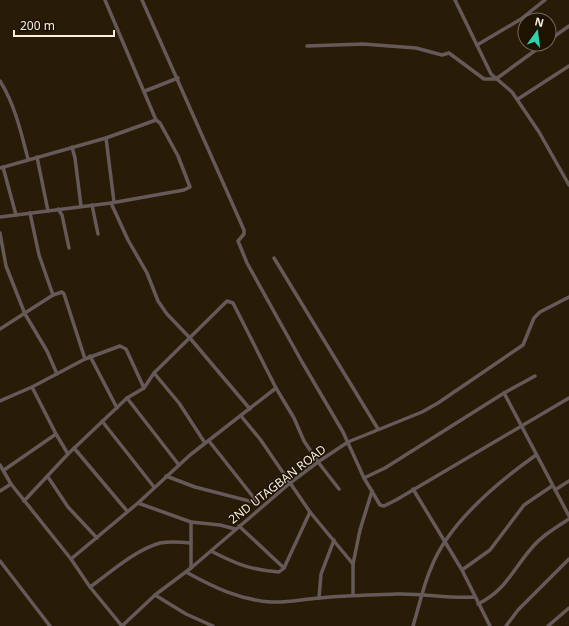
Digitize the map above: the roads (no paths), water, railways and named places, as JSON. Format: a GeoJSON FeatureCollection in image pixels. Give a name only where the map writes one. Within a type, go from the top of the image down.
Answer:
{"type":"FeatureCollection","features":[{"type":"Feature","properties":{"kind":"street"},"geometry":{"type":"LineString","coordinates":[[0,217],[112,202],[184,190],[190,187],[178,156],[162,127],[156,120],[145,91],[105,0]]}},
{"type":"Feature","properties":{"kind":"street"},"geometry":{"type":"LineString","coordinates":[[142,0],[178,78],[244,230],[244,234],[238,241],[248,263],[348,442],[364,478],[380,505],[384,506],[569,398]]}},
{"type":"Feature","properties":{"kind":"street"},"geometry":{"type":"LineString","coordinates":[[455,0],[478,45],[486,66],[495,79],[512,92],[518,99],[539,132],[569,185]]}},
{"type":"Feature","properties":{"kind":"street"},"geometry":{"type":"LineString","coordinates":[[478,45],[521,19],[545,0]]}},
{"type":"Feature","properties":{"kind":"street"},"geometry":{"type":"LineString","coordinates":[[557,34],[569,26]]}},
{"type":"Feature","properties":{"kind":"street"},"geometry":{"type":"LineString","coordinates":[[307,46],[363,44],[416,48],[442,55],[449,53],[484,79],[495,79],[533,52]]}},
{"type":"Feature","properties":{"kind":"street"},"geometry":{"type":"LineString","coordinates":[[518,99],[569,66]]}},
{"type":"Feature","properties":{"kind":"street"},"geometry":{"type":"LineString","coordinates":[[145,91],[178,78]]}},
{"type":"Feature","properties":{"kind":"street"},"geometry":{"type":"LineString","coordinates":[[0,81],[8,95],[17,118],[28,159]]}},
{"type":"Feature","properties":{"kind":"street"},"geometry":{"type":"LineString","coordinates":[[16,214],[2,168],[28,159],[106,138],[156,120]]}},
{"type":"Feature","properties":{"kind":"street"},"geometry":{"type":"LineString","coordinates":[[106,138],[112,202],[128,240],[147,273],[158,301],[166,314],[189,337],[250,409]]}},
{"type":"Feature","properties":{"kind":"street"},"geometry":{"type":"LineString","coordinates":[[72,147],[75,158],[81,206]]}},
{"type":"Feature","properties":{"kind":"street"},"geometry":{"type":"LineString","coordinates":[[38,157],[48,211]]}},
{"type":"Feature","properties":{"kind":"street"},"geometry":{"type":"LineString","coordinates":[[92,205],[98,234]]}},
{"type":"Feature","properties":{"kind":"street"},"geometry":{"type":"LineString","coordinates":[[58,209],[62,215],[68,248]]}},
{"type":"Feature","properties":{"kind":"street"},"geometry":{"type":"LineString","coordinates":[[30,213],[39,256],[53,295]]}},
{"type":"Feature","properties":{"kind":"street"},"geometry":{"type":"LineString","coordinates":[[0,233],[6,266],[25,314],[47,351],[57,374]]}},
{"type":"Feature","properties":{"kind":"street"},"geometry":{"type":"LineString","coordinates":[[274,258],[378,429]]}},
{"type":"Feature","properties":{"kind":"street"},"geometry":{"type":"LineString","coordinates":[[0,329],[58,292],[64,294],[85,359]]}},
{"type":"Feature","properties":{"kind":"street","name":"2ND UTAGBAN ROAD"},"geometry":{"type":"LineString","coordinates":[[122,626],[155,595],[191,568],[261,507],[318,462],[348,442],[422,412],[438,403],[523,345],[534,318],[540,312],[569,297]]}},
{"type":"Feature","properties":{"kind":"street"},"geometry":{"type":"LineString","coordinates":[[24,501],[68,454],[102,421],[127,398],[144,388],[154,373],[223,303],[230,301],[276,388],[294,418],[304,441],[339,489]]}},
{"type":"Feature","properties":{"kind":"street"},"geometry":{"type":"LineString","coordinates":[[0,401],[32,387],[90,356],[123,347],[144,388]]}},
{"type":"Feature","properties":{"kind":"street"},"geometry":{"type":"LineString","coordinates":[[90,356],[117,408]]}},
{"type":"Feature","properties":{"kind":"street"},"geometry":{"type":"LineString","coordinates":[[154,373],[179,403],[205,443]]}},
{"type":"Feature","properties":{"kind":"street"},"geometry":{"type":"LineString","coordinates":[[364,478],[385,468],[504,393],[535,376]]}},
{"type":"Feature","properties":{"kind":"street"},"geometry":{"type":"LineString","coordinates":[[32,387],[68,454]]}},
{"type":"Feature","properties":{"kind":"street"},"geometry":{"type":"LineString","coordinates":[[71,559],[138,503],[166,476],[205,443],[276,388]]}},
{"type":"Feature","properties":{"kind":"street"},"geometry":{"type":"LineString","coordinates":[[478,604],[489,598],[508,580],[531,548],[569,517],[504,393]]}},
{"type":"Feature","properties":{"kind":"street"},"geometry":{"type":"LineString","coordinates":[[127,398],[179,465]]}},
{"type":"Feature","properties":{"kind":"street"},"geometry":{"type":"LineString","coordinates":[[241,416],[260,439],[310,512],[353,564]]}},
{"type":"Feature","properties":{"kind":"street"},"geometry":{"type":"LineString","coordinates":[[102,421],[154,487]]}},
{"type":"Feature","properties":{"kind":"street"},"geometry":{"type":"LineString","coordinates":[[4,470],[56,434]]}},
{"type":"Feature","properties":{"kind":"street"},"geometry":{"type":"LineString","coordinates":[[209,441],[261,507]]}},
{"type":"Feature","properties":{"kind":"street"},"geometry":{"type":"LineString","coordinates":[[74,448],[127,511]]}},
{"type":"Feature","properties":{"kind":"street"},"geometry":{"type":"LineString","coordinates":[[413,626],[431,568],[444,541],[495,486],[536,455]]}},
{"type":"Feature","properties":{"kind":"street"},"geometry":{"type":"LineString","coordinates":[[0,465],[11,484],[42,525],[71,559],[90,587],[122,626]]}},
{"type":"Feature","properties":{"kind":"street"},"geometry":{"type":"LineString","coordinates":[[166,476],[195,487],[258,503]]}},
{"type":"Feature","properties":{"kind":"street"},"geometry":{"type":"LineString","coordinates":[[48,477],[68,507],[97,538]]}},
{"type":"Feature","properties":{"kind":"street"},"geometry":{"type":"LineString","coordinates":[[555,490],[569,481]]}},
{"type":"Feature","properties":{"kind":"street"},"geometry":{"type":"LineString","coordinates":[[0,491],[11,484]]}},
{"type":"Feature","properties":{"kind":"street"},"geometry":{"type":"LineString","coordinates":[[462,570],[490,550],[524,505],[552,486]]}},
{"type":"Feature","properties":{"kind":"street"},"geometry":{"type":"LineString","coordinates":[[413,489],[462,570],[490,626]]}},
{"type":"Feature","properties":{"kind":"street"},"geometry":{"type":"LineString","coordinates":[[353,595],[353,564],[360,530],[372,492]]}},
{"type":"Feature","properties":{"kind":"street"},"geometry":{"type":"LineString","coordinates":[[138,503],[191,522],[220,525],[235,529]]}},
{"type":"Feature","properties":{"kind":"street"},"geometry":{"type":"LineString","coordinates":[[211,551],[259,571],[279,572],[284,568],[310,512]]}},
{"type":"Feature","properties":{"kind":"street"},"geometry":{"type":"LineString","coordinates":[[191,522],[191,568]]}},
{"type":"Feature","properties":{"kind":"street"},"geometry":{"type":"LineString","coordinates":[[239,526],[284,568]]}},
{"type":"Feature","properties":{"kind":"street"},"geometry":{"type":"LineString","coordinates":[[319,598],[321,574],[325,560],[334,540]]}},
{"type":"Feature","properties":{"kind":"street"},"geometry":{"type":"LineString","coordinates":[[90,587],[153,546],[171,542],[191,543]]}},
{"type":"Feature","properties":{"kind":"street"},"geometry":{"type":"LineString","coordinates":[[506,626],[518,610],[569,559]]}},
{"type":"Feature","properties":{"kind":"street"},"geometry":{"type":"LineString","coordinates":[[0,561],[50,626]]}},
{"type":"Feature","properties":{"kind":"street"},"geometry":{"type":"LineString","coordinates":[[186,572],[220,590],[245,598],[271,602],[296,602],[353,595],[423,595],[460,598],[475,597]]}},
{"type":"Feature","properties":{"kind":"street"},"geometry":{"type":"LineString","coordinates":[[155,595],[186,614],[213,626]]}},
{"type":"Feature","properties":{"kind":"street"},"geometry":{"type":"LineString","coordinates":[[548,626],[569,608]]}}]}
